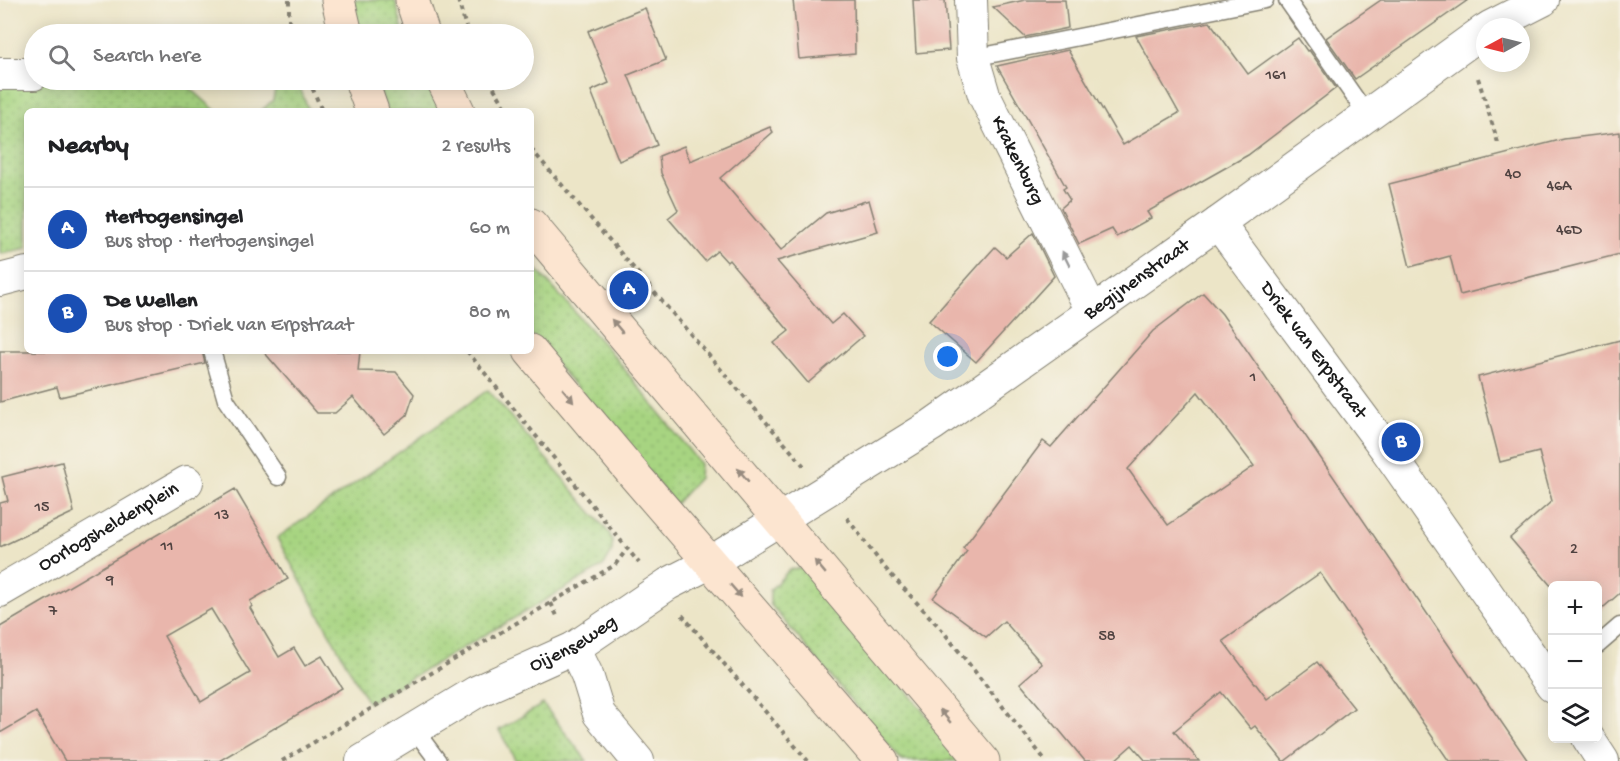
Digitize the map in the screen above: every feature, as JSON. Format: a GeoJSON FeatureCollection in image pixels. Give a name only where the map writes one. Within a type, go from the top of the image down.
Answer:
{"type":"FeatureCollection","features":[{"type":"Feature","properties":{"kind":"main road"},"geometry":{"type":"LineString","coordinates":[[339,0],[344,24]]}},
{"type":"Feature","properties":{"kind":"main road"},"geometry":{"type":"LineString","coordinates":[[412,0],[420,24]]}},
{"type":"Feature","properties":{"kind":"main road"},"geometry":{"type":"LineString","coordinates":[[365,90],[371,108]]}},
{"type":"Feature","properties":{"kind":"main road"},"geometry":{"type":"LineString","coordinates":[[449,90],[457,108]]}},
{"type":"Feature","properties":{"kind":"main road"},"geometry":{"type":"LineString","coordinates":[[534,229],[983,761]]}},
{"type":"Feature","properties":{"kind":"main road"},"geometry":{"type":"LineString","coordinates":[[533,354],[882,761]]}},
{"type":"Feature","properties":{"kind":"street","name":"Krakenburg"},"geometry":{"type":"LineString","coordinates":[[971,0],[973,58],[984,94],[1092,311]]}},
{"type":"Feature","properties":{"kind":"street"},"geometry":{"type":"LineString","coordinates":[[1508,18],[1543,0]]}},
{"type":"Feature","properties":{"kind":"street","name":"Begijnenstraat"},"geometry":{"type":"LineString","coordinates":[[780,520],[932,424],[1218,223],[1476,36]]}},
{"type":"Feature","properties":{"kind":"street"},"geometry":{"type":"LineString","coordinates":[[0,74],[24,74]]}},
{"type":"Feature","properties":{"kind":"street","name":"Driek van Erpstraat"},"geometry":{"type":"LineString","coordinates":[[1218,223],[1386,449],[1548,678]]}},
{"type":"Feature","properties":{"kind":"street"},"geometry":{"type":"LineString","coordinates":[[0,280],[24,274]]}},
{"type":"Feature","properties":{"kind":"street","name":"Oorlogsheldenplein"},"geometry":{"type":"LineString","coordinates":[[0,591],[187,482]]}},
{"type":"Feature","properties":{"kind":"street","name":"Oijenseweg"},"geometry":{"type":"LineString","coordinates":[[362,761],[476,692],[574,648],[660,589],[711,562],[780,520]]}},
{"type":"Feature","properties":{"kind":"street"},"geometry":{"type":"LineString","coordinates":[[574,648],[587,675],[599,714],[638,761]]}},
{"type":"Feature","properties":{"kind":"street"},"geometry":{"type":"LineString","coordinates":[[1591,743],[1603,761]]}},
{"type":"Feature","properties":{"kind":"lane"},"geometry":{"type":"LineString","coordinates":[[973,58],[1265,0]]}},
{"type":"Feature","properties":{"kind":"lane"},"geometry":{"type":"LineString","coordinates":[[1287,0],[1367,115]]}},
{"type":"Feature","properties":{"kind":"lane"},"geometry":{"type":"LineString","coordinates":[[213,354],[226,400],[278,477]]}},
{"type":"Feature","properties":{"kind":"lane"},"geometry":{"type":"LineString","coordinates":[[1602,642],[1620,626]]}},
{"type":"Feature","properties":{"kind":"lane"},"geometry":{"type":"LineString","coordinates":[[414,729],[438,761]]}},
{"type":"Feature","properties":{"kind":"path"},"geometry":{"type":"LineString","coordinates":[[289,0],[291,24]]}},
{"type":"Feature","properties":{"kind":"path"},"geometry":{"type":"LineString","coordinates":[[458,0],[465,24]]}},
{"type":"Feature","properties":{"kind":"path"},"geometry":{"type":"LineString","coordinates":[[1456,50],[1478,78],[1498,146]]}},
{"type":"Feature","properties":{"kind":"path"},"geometry":{"type":"LineString","coordinates":[[313,90],[321,108]]}},
{"type":"Feature","properties":{"kind":"path"},"geometry":{"type":"LineString","coordinates":[[495,90],[505,108]]}},
{"type":"Feature","properties":{"kind":"path"},"geometry":{"type":"LineString","coordinates":[[534,152],[826,491],[884,567],[942,630],[1046,761]]}},
{"type":"Feature","properties":{"kind":"path"},"geometry":{"type":"LineString","coordinates":[[469,354],[660,589],[808,761]]}},
{"type":"Feature","properties":{"kind":"path"},"geometry":{"type":"LineString","coordinates":[[282,761],[615,565],[627,549]]}},
{"type":"Feature","properties":{"kind":"green space"},"geometry":{"type":"Polygon","coordinates":[[[350,0],[395,0],[401,24],[356,24],[350,0]]]}},
{"type":"Feature","properties":{"kind":"green space"},"geometry":{"type":"Polygon","coordinates":[[[0,77],[24,79],[24,90],[192,90],[213,108],[24,108],[24,249],[0,254],[0,77]]]}},
{"type":"Feature","properties":{"kind":"green space"},"geometry":{"type":"Polygon","coordinates":[[[275,90],[301,90],[308,108],[264,108],[273,100],[275,90]]]}},
{"type":"Feature","properties":{"kind":"green space"},"geometry":{"type":"Polygon","coordinates":[[[379,90],[432,90],[442,108],[386,108],[379,90]]]}},
{"type":"Feature","properties":{"kind":"green space"},"geometry":{"type":"Polygon","coordinates":[[[534,266],[614,356],[700,464],[699,478],[675,504],[534,338],[534,266]]]}},
{"type":"Feature","properties":{"kind":"green space"},"geometry":{"type":"Polygon","coordinates":[[[488,390],[610,534],[612,547],[610,555],[602,567],[368,703],[277,538],[488,390]]]}},
{"type":"Feature","properties":{"kind":"green space"},"geometry":{"type":"Polygon","coordinates":[[[805,567],[964,761],[902,761],[770,604],[770,590],[789,570],[805,567]]]}},
{"type":"Feature","properties":{"kind":"green space"},"geometry":{"type":"Polygon","coordinates":[[[543,704],[587,761],[516,761],[499,730],[543,704]]]}},
{"type":"Feature","properties":{"kind":"building"},"geometry":{"type":"Polygon","coordinates":[[[793,0],[854,0],[855,54],[799,59],[793,0]]]}},
{"type":"Feature","properties":{"kind":"building"},"geometry":{"type":"Polygon","coordinates":[[[913,0],[945,0],[949,50],[916,53],[913,0]]]}},
{"type":"Feature","properties":{"kind":"building"},"geometry":{"type":"Polygon","coordinates":[[[1025,0],[1065,0],[1068,28],[1025,37],[993,7],[1025,0]]]}},
{"type":"Feature","properties":{"kind":"building"},"geometry":{"type":"Polygon","coordinates":[[[1381,0],[1468,0],[1355,79],[1326,38],[1381,0]]]}},
{"type":"Feature","properties":{"kind":"building"},"geometry":{"type":"Polygon","coordinates":[[[645,8],[666,60],[628,75],[657,145],[619,161],[591,91],[609,83],[588,31],[645,8]]]}},
{"type":"Feature","properties":{"kind":"building"},"geometry":{"type":"Polygon","coordinates":[[[1210,22],[1248,74],[1298,38],[1336,88],[1248,155],[1147,212],[1151,218],[1117,237],[1112,229],[1079,244],[1061,208],[1070,200],[1063,189],[1066,187],[997,66],[1068,50],[1123,145],[1179,113],[1136,36],[1210,22]]]}},
{"type":"Feature","properties":{"kind":"building"},"geometry":{"type":"Polygon","coordinates":[[[770,127],[773,132],[720,178],[781,250],[826,213],[869,200],[878,232],[777,261],[831,324],[843,314],[863,336],[808,383],[774,343],[789,331],[729,260],[727,262],[717,251],[705,261],[668,218],[678,210],[661,173],[659,156],[684,146],[690,161],[770,127]]]}},
{"type":"Feature","properties":{"kind":"building"},"geometry":{"type":"Polygon","coordinates":[[[1620,132],[1620,254],[1460,295],[1450,256],[1410,267],[1389,184],[1564,139],[1620,132]]]}},
{"type":"Feature","properties":{"kind":"building"},"geometry":{"type":"Polygon","coordinates":[[[1033,233],[1054,276],[976,362],[929,321],[995,247],[1006,257],[1033,233]]]}},
{"type":"Feature","properties":{"kind":"building"},"geometry":{"type":"Polygon","coordinates":[[[1203,293],[1222,314],[1528,761],[1449,761],[1320,573],[1223,641],[1267,699],[1317,662],[1354,708],[1285,761],[1255,726],[1251,729],[1221,692],[1174,731],[1199,761],[1146,761],[1132,745],[1114,761],[1085,761],[1020,683],[1042,664],[1004,621],[986,637],[933,598],[967,551],[963,548],[1043,441],[1051,447],[1153,331],[1203,293]],[[1198,392],[1128,469],[1168,525],[1254,466],[1198,392]]]}},
{"type":"Feature","properties":{"kind":"building"},"geometry":{"type":"Polygon","coordinates":[[[1620,340],[1620,593],[1602,609],[1602,581],[1548,582],[1510,538],[1552,501],[1539,452],[1500,462],[1478,377],[1620,340]]]}},
{"type":"Feature","properties":{"kind":"building"},"geometry":{"type":"Polygon","coordinates":[[[0,351],[24,351],[24,354],[203,354],[205,363],[60,397],[57,387],[0,402],[0,351]]]}},
{"type":"Feature","properties":{"kind":"building"},"geometry":{"type":"Polygon","coordinates":[[[266,354],[360,354],[358,371],[396,372],[414,394],[407,415],[384,434],[353,397],[335,413],[317,413],[266,354]]]}},
{"type":"Feature","properties":{"kind":"building"},"geometry":{"type":"Polygon","coordinates":[[[62,462],[74,512],[0,547],[0,503],[8,501],[2,477],[62,462]]]}},
{"type":"Feature","properties":{"kind":"building"},"geometry":{"type":"Polygon","coordinates":[[[235,489],[288,579],[250,601],[252,606],[250,608],[279,657],[294,648],[305,666],[322,656],[342,688],[219,761],[65,761],[36,712],[0,733],[0,627],[235,489]],[[211,609],[164,636],[201,702],[250,673],[211,609]]]}},
{"type":"Feature","properties":{"kind":"place","name":"Hertogensingel"},"geometry":{"type":"Point","coordinates":[629,290]}},
{"type":"Feature","properties":{"kind":"place","name":"De Wellen"},"geometry":{"type":"Point","coordinates":[1401,442]}}]}
